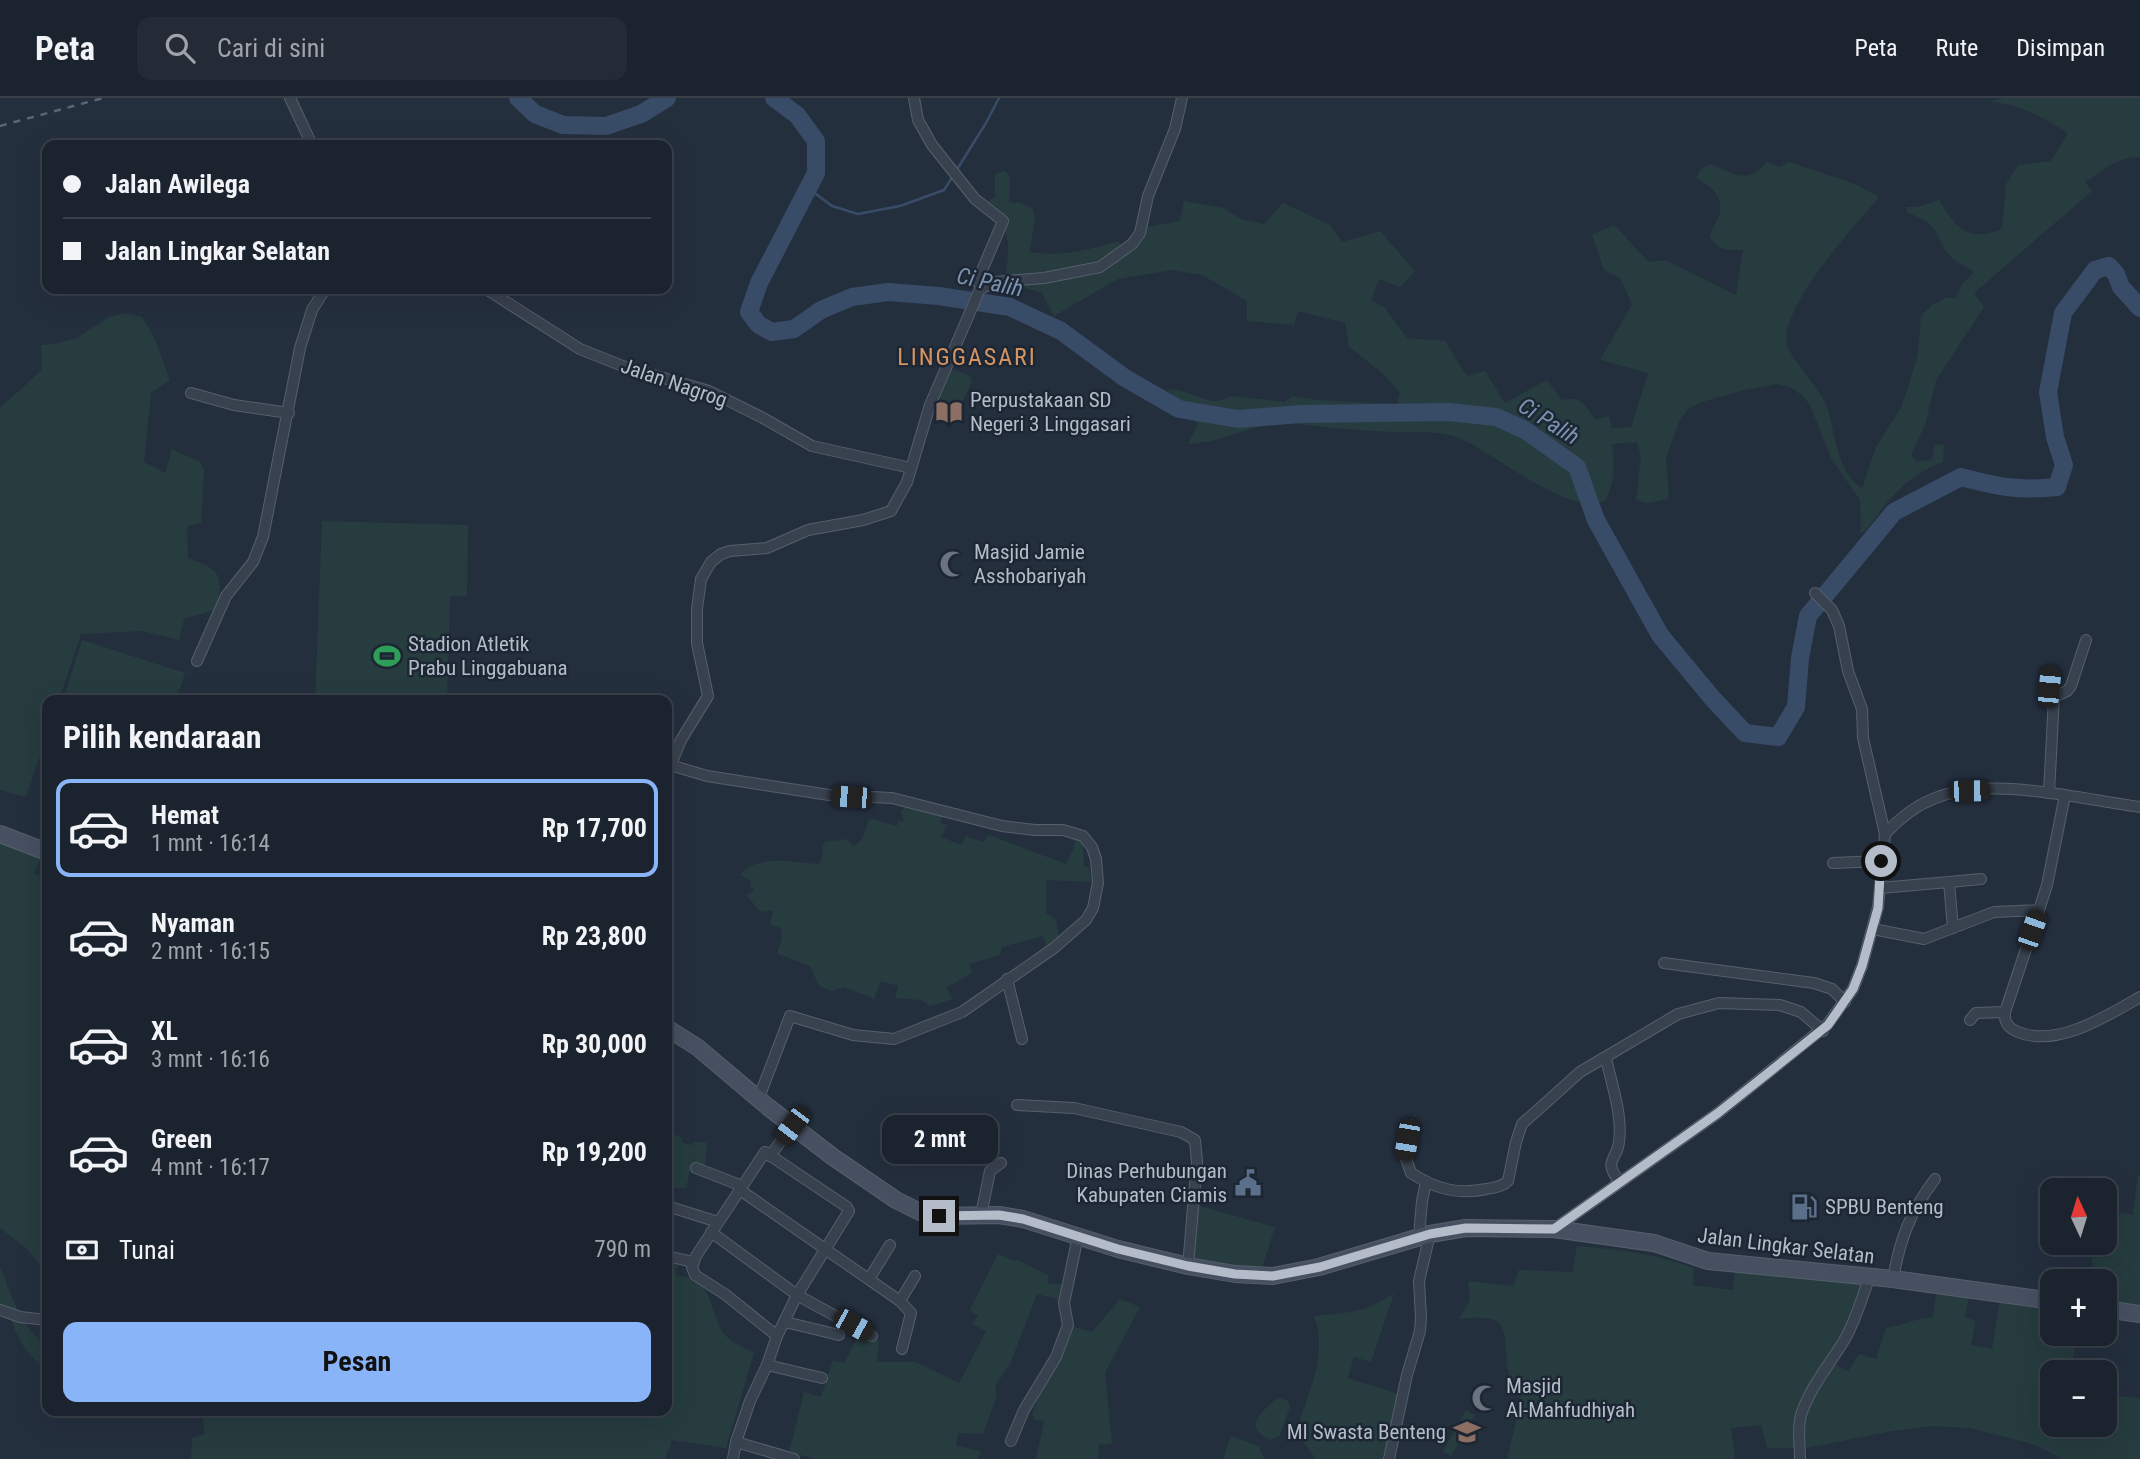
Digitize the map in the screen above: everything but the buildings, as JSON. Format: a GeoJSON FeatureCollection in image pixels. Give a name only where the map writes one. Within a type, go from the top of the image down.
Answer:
{"type":"FeatureCollection","features":[{"type":"Feature","properties":{"kind":"street"},"geometry":{"type":"LineString","coordinates":[[290,98],[310,140]]}},
{"type":"Feature","properties":{"kind":"street"},"geometry":{"type":"LineString","coordinates":[[914,98],[918,120],[924,132],[950,168],[975,199],[1002,219],[1001,229],[978,281],[982,287]]}},
{"type":"Feature","properties":{"kind":"street"},"geometry":{"type":"LineString","coordinates":[[672,760],[708,696],[696,643],[696,608],[701,579],[711,562],[730,551],[767,548],[808,530],[863,520],[891,511],[895,501],[901,496],[929,405],[982,287],[1015,279],[1044,278],[1100,267],[1132,244],[1140,233],[1148,195],[1175,129],[1182,98]]}},
{"type":"Feature","properties":{"kind":"street"},"geometry":{"type":"LineString","coordinates":[[197,661],[226,596],[253,562],[263,537],[300,348],[312,310],[321,294]]}},
{"type":"Feature","properties":{"kind":"street","name":"Jalan Nagrog"},"geometry":{"type":"LineString","coordinates":[[494,294],[580,349],[625,367],[709,391],[812,446],[911,468]]}},
{"type":"Feature","properties":{"kind":"street"},"geometry":{"type":"LineString","coordinates":[[191,393],[234,405],[289,413]]}},
{"type":"Feature","properties":{"kind":"street"},"geometry":{"type":"LineString","coordinates":[[1554,1229],[1718,1113],[1823,1031],[1845,1002],[1858,977],[1873,929],[1885,834],[1863,738],[1862,709],[1848,671],[1839,626],[1832,610],[1815,593]]}},
{"type":"Feature","properties":{"kind":"street"},"geometry":{"type":"LineString","coordinates":[[2054,697],[2071,686],[2086,640]]}},
{"type":"Feature","properties":{"kind":"street"},"geometry":{"type":"LineString","coordinates":[[2049,793],[2054,697],[2049,687],[2050,672]]}},
{"type":"Feature","properties":{"kind":"street"},"geometry":{"type":"LineString","coordinates":[[672,770],[829,795],[892,798],[1002,826],[1063,830],[1083,836],[1094,852],[1098,875],[1093,908],[1086,920],[1054,948],[962,1012],[894,1039],[853,1035],[790,1016],[758,1100]]}},
{"type":"Feature","properties":{"kind":"street"},"geometry":{"type":"LineString","coordinates":[[1885,834],[1903,817],[1931,800],[1951,793],[2000,790],[2049,793],[2140,807]]}},
{"type":"Feature","properties":{"kind":"street"},"geometry":{"type":"LineString","coordinates":[[2065,795],[2047,886],[2004,1019],[2010,1029],[2023,1034],[2039,1036],[2071,1031],[2094,1023],[2140,997]]}},
{"type":"Feature","properties":{"kind":"street"},"geometry":{"type":"LineString","coordinates":[[0,834],[42,850]]}},
{"type":"Feature","properties":{"kind":"street"},"geometry":{"type":"LineString","coordinates":[[1833,863],[1881,861]]}},
{"type":"Feature","properties":{"kind":"street"},"geometry":{"type":"LineString","coordinates":[[1880,888],[1981,879]]}},
{"type":"Feature","properties":{"kind":"street"},"geometry":{"type":"LineString","coordinates":[[1949,882],[1952,928]]}},
{"type":"Feature","properties":{"kind":"street"},"geometry":{"type":"LineString","coordinates":[[1873,929],[1924,939],[1994,912],[2039,910]]}},
{"type":"Feature","properties":{"kind":"street"},"geometry":{"type":"LineString","coordinates":[[1664,963],[1814,983],[1832,989],[1845,1002]]}},
{"type":"Feature","properties":{"kind":"street"},"geometry":{"type":"LineString","coordinates":[[1007,979],[1022,1039]]}},
{"type":"Feature","properties":{"kind":"street"},"geometry":{"type":"LineString","coordinates":[[1410,1125],[1405,1156],[1411,1173],[1445,1191],[1477,1191],[1503,1185],[1508,1181],[1522,1124],[1573,1078],[1678,1014],[1719,1003],[1793,1007],[1823,1031]]}},
{"type":"Feature","properties":{"kind":"street"},"geometry":{"type":"LineString","coordinates":[[1970,1020],[1976,1013],[2005,1012]]}},
{"type":"Feature","properties":{"kind":"street","name":"Jalan Lingkar Selatan"},"geometry":{"type":"LineString","coordinates":[[672,1031],[697,1047],[792,1126],[896,1200],[920,1212],[939,1216],[981,1215],[1023,1219],[1128,1252],[1188,1266],[1235,1274],[1273,1276],[1320,1267],[1424,1236],[1466,1228],[1554,1229],[1654,1243],[1708,1261],[1893,1279],[2040,1299]]}},
{"type":"Feature","properties":{"kind":"street"},"geometry":{"type":"LineString","coordinates":[[1606,1058],[1620,1139],[1611,1161],[1615,1176],[1620,1182]]}},
{"type":"Feature","properties":{"kind":"street"},"geometry":{"type":"LineString","coordinates":[[1017,1105],[1080,1108],[1181,1132],[1195,1140],[1197,1162],[1188,1266]]}},
{"type":"Feature","properties":{"kind":"street"},"geometry":{"type":"LineString","coordinates":[[770,1156],[792,1126]]}},
{"type":"Feature","properties":{"kind":"street"},"geometry":{"type":"LineString","coordinates":[[733,1459],[750,1401],[777,1336],[825,1247],[848,1215],[847,1207],[765,1153],[718,1222],[692,1267],[695,1275],[726,1294],[777,1336]]}},
{"type":"Feature","properties":{"kind":"street"},"geometry":{"type":"LineString","coordinates":[[981,1215],[990,1171],[1001,1163]]}},
{"type":"Feature","properties":{"kind":"street"},"geometry":{"type":"LineString","coordinates":[[696,1168],[741,1188],[900,1301],[911,1313],[902,1349]]}},
{"type":"Feature","properties":{"kind":"street"},"geometry":{"type":"LineString","coordinates":[[1893,1279],[1899,1246],[1907,1224],[1915,1207],[1935,1179]]}},
{"type":"Feature","properties":{"kind":"street"},"geometry":{"type":"LineString","coordinates":[[1390,1459],[1407,1374],[1420,1331],[1419,1281],[1424,1236],[1422,1201],[1426,1182]]}},
{"type":"Feature","properties":{"kind":"street"},"geometry":{"type":"LineString","coordinates":[[672,1208],[718,1222]]}},
{"type":"Feature","properties":{"kind":"street"},"geometry":{"type":"LineString","coordinates":[[711,1233],[797,1295],[872,1336]]}},
{"type":"Feature","properties":{"kind":"street"},"geometry":{"type":"LineString","coordinates":[[1011,1441],[1024,1410],[1056,1357],[1068,1325],[1064,1303],[1078,1236]]}},
{"type":"Feature","properties":{"kind":"street"},"geometry":{"type":"LineString","coordinates":[[869,1279],[890,1245]]}},
{"type":"Feature","properties":{"kind":"street"},"geometry":{"type":"LineString","coordinates":[[672,1257],[693,1262]]}},
{"type":"Feature","properties":{"kind":"street"},"geometry":{"type":"LineString","coordinates":[[900,1301],[915,1276]]}},
{"type":"Feature","properties":{"kind":"street"},"geometry":{"type":"LineString","coordinates":[[1800,1459],[1798,1437],[1801,1416],[1819,1379],[1845,1339],[1858,1312],[1869,1278]]}},
{"type":"Feature","properties":{"kind":"street"},"geometry":{"type":"LineString","coordinates":[[0,1310],[20,1317],[42,1319]]}},
{"type":"Feature","properties":{"kind":"street"},"geometry":{"type":"LineString","coordinates":[[2117,1311],[2140,1314]]}},
{"type":"Feature","properties":{"kind":"street"},"geometry":{"type":"LineString","coordinates":[[785,1322],[839,1335]]}},
{"type":"Feature","properties":{"kind":"street"},"geometry":{"type":"LineString","coordinates":[[767,1365],[822,1378]]}},
{"type":"Feature","properties":{"kind":"street"},"geometry":{"type":"LineString","coordinates":[[736,1442],[793,1459]]}},
{"type":"Feature","properties":{"kind":"green space"},"geometry":{"type":"Polygon","coordinates":[[[2002,98],[2140,98],[2140,157],[2118,162],[2085,182],[2092,191],[1974,293],[1984,307],[1936,380],[1925,425],[1911,455],[1916,461],[1932,460],[1935,444],[1944,445],[1943,462],[1904,485],[1861,534],[1860,500],[1831,458],[1810,405],[1790,387],[1777,384],[1744,390],[1702,402],[1688,409],[1679,422],[1666,458],[1669,499],[1648,503],[1636,500],[1641,456],[1637,442],[1612,444],[1614,459],[1611,487],[1605,501],[1589,503],[1571,500],[1551,492],[1473,445],[1443,433],[1373,431],[1278,423],[1188,444],[1198,423],[1185,417],[1167,389],[1215,401],[1231,396],[1285,402],[1292,396],[1397,404],[1400,392],[1381,372],[1349,347],[1345,323],[1298,311],[1294,325],[1247,321],[1247,301],[1202,275],[1171,270],[1118,279],[1054,316],[1042,293],[1016,285],[1006,275],[1007,236],[983,204],[995,197],[995,174],[1005,171],[1010,178],[1009,202],[1032,208],[1035,217],[1030,252],[1052,254],[1074,252],[1118,241],[1127,251],[1146,227],[1180,221],[1184,201],[1223,208],[1241,219],[1264,224],[1283,203],[1330,225],[1342,242],[1380,231],[1415,271],[1400,287],[1379,279],[1371,300],[1385,308],[1407,338],[1445,341],[1467,376],[1485,371],[1505,403],[1547,380],[1562,400],[1579,400],[1595,420],[1609,416],[1612,428],[1631,427],[1648,373],[1600,360],[1632,304],[1620,278],[1604,270],[1592,235],[1614,225],[1649,262],[1665,260],[1736,295],[1743,250],[1720,248],[1713,242],[1710,237],[1720,213],[1719,200],[1713,190],[1696,178],[1701,169],[1711,164],[1734,174],[1748,176],[1761,169],[1767,161],[1779,167],[1789,162],[1855,184],[1879,197],[1837,246],[1807,288],[1788,328],[1787,344],[1824,400],[1842,462],[1853,481],[1862,488],[1876,447],[1901,408],[1918,353],[1921,316],[1932,305],[1945,298],[1956,298],[1962,284],[1974,272],[1953,259],[1934,229],[1926,221],[1907,212],[1906,207],[1917,207],[1939,200],[1951,218],[1964,230],[1980,234],[2002,229],[2006,184],[2018,165],[2051,161],[2068,133],[2020,108],[1988,102],[2002,98]]]}},
{"type":"Feature","properties":{"kind":"green space"},"geometry":{"type":"Polygon","coordinates":[[[126,313],[142,317],[154,337],[170,380],[151,393],[144,462],[165,473],[172,449],[200,462],[204,469],[201,523],[187,526],[188,558],[214,571],[220,582],[220,589],[215,610],[184,619],[179,640],[142,631],[81,634],[61,695],[42,695],[42,750],[26,797],[0,790],[0,408],[42,370],[41,345],[77,338],[109,317],[126,313]]]}},
{"type":"Feature","properties":{"kind":"green space"},"geometry":{"type":"Polygon","coordinates":[[[950,368],[971,376],[970,379],[973,380],[958,410],[953,408],[954,404],[949,402],[947,405],[936,401],[950,368]]]}},
{"type":"Feature","properties":{"kind":"green space"},"geometry":{"type":"Polygon","coordinates":[[[322,521],[468,525],[467,596],[450,596],[447,695],[315,695],[322,521]]]}},
{"type":"Feature","properties":{"kind":"green space"},"geometry":{"type":"Polygon","coordinates":[[[82,640],[185,673],[178,695],[65,695],[82,640]]]}},
{"type":"Feature","properties":{"kind":"green space"},"geometry":{"type":"Polygon","coordinates":[[[907,803],[943,813],[940,823],[947,825],[941,837],[961,845],[966,836],[983,842],[989,835],[1066,864],[1074,848],[1075,836],[1083,839],[1084,865],[1089,868],[1091,882],[1046,880],[1046,913],[1056,919],[1059,939],[1047,947],[1043,936],[1002,947],[1000,955],[969,964],[972,973],[946,988],[953,999],[930,1006],[921,1000],[895,998],[898,986],[881,981],[874,999],[844,987],[831,991],[819,986],[810,966],[777,954],[782,937],[781,928],[770,925],[773,910],[761,912],[746,895],[753,892],[751,881],[740,875],[747,868],[766,862],[818,864],[822,860],[825,842],[846,839],[854,846],[862,839],[869,820],[872,819],[897,826],[898,821],[904,822],[901,812],[907,803]]]}},
{"type":"Feature","properties":{"kind":"green space"},"geometry":{"type":"Polygon","coordinates":[[[0,841],[42,854],[34,874],[42,876],[42,1267],[27,1249],[0,1228],[0,841]]]}},
{"type":"Feature","properties":{"kind":"green space"},"geometry":{"type":"Polygon","coordinates":[[[672,1133],[682,1138],[682,1143],[707,1143],[705,1166],[691,1165],[686,1189],[672,1187],[672,1133]]]}},
{"type":"Feature","properties":{"kind":"green space"},"geometry":{"type":"Polygon","coordinates":[[[2140,1175],[2140,1308],[2117,1304],[2117,1269],[2093,1269],[2092,1256],[2108,1258],[2108,1255],[2118,1255],[2118,1213],[2133,1215],[2140,1175]]]}},
{"type":"Feature","properties":{"kind":"green space"},"geometry":{"type":"Polygon","coordinates":[[[1196,1205],[1275,1227],[1262,1268],[1192,1264],[1196,1205]]]}},
{"type":"Feature","properties":{"kind":"green space"},"geometry":{"type":"Polygon","coordinates":[[[1577,1246],[1636,1253],[1680,1263],[1694,1268],[1693,1285],[1733,1290],[1735,1270],[1864,1282],[1840,1340],[1827,1361],[1848,1371],[1859,1354],[1876,1359],[1886,1328],[1932,1318],[1937,1291],[1969,1296],[1965,1317],[1976,1321],[1971,1345],[1992,1349],[2000,1300],[2040,1306],[2040,1346],[2075,1346],[2073,1360],[2040,1360],[2040,1437],[2117,1437],[2117,1396],[2140,1398],[2140,1459],[2062,1459],[2038,1446],[2021,1441],[1970,1428],[1934,1426],[1892,1431],[1807,1448],[1767,1448],[1761,1425],[1731,1428],[1735,1457],[1733,1459],[1507,1459],[1521,1400],[1509,1374],[1505,1339],[1500,1324],[1486,1318],[1459,1319],[1470,1300],[1468,1281],[1513,1286],[1519,1270],[1573,1272],[1577,1246]]]}},
{"type":"Feature","properties":{"kind":"green space"},"geometry":{"type":"Polygon","coordinates":[[[998,1254],[1018,1260],[1048,1275],[1048,1284],[1064,1284],[1061,1300],[1037,1294],[1010,1364],[995,1386],[997,1395],[983,1434],[958,1433],[956,1446],[978,1450],[981,1453],[978,1459],[815,1459],[789,1452],[804,1392],[821,1397],[833,1360],[844,1363],[859,1335],[879,1341],[877,1362],[916,1362],[959,1383],[986,1331],[972,1324],[978,1316],[970,1310],[998,1254]]]}},
{"type":"Feature","properties":{"kind":"green space"},"geometry":{"type":"Polygon","coordinates":[[[672,1262],[680,1264],[676,1269],[677,1277],[689,1278],[705,1289],[726,1336],[754,1353],[726,1448],[672,1440],[665,1459],[191,1459],[192,1438],[205,1434],[203,1416],[672,1416],[672,1262]]]}},
{"type":"Feature","properties":{"kind":"green space"},"geometry":{"type":"Polygon","coordinates":[[[0,1266],[23,1320],[42,1342],[42,1366],[26,1349],[7,1308],[0,1304],[0,1266]]]}},
{"type":"Feature","properties":{"kind":"green space"},"geometry":{"type":"Polygon","coordinates":[[[1394,1293],[1371,1362],[1354,1357],[1348,1378],[1401,1395],[1383,1459],[1316,1459],[1296,1432],[1318,1359],[1318,1330],[1314,1316],[1347,1313],[1365,1308],[1394,1293]]]}},
{"type":"Feature","properties":{"kind":"green space"},"geometry":{"type":"Polygon","coordinates":[[[1120,1299],[1140,1307],[1105,1373],[1112,1443],[1099,1445],[1098,1459],[1036,1459],[1044,1421],[1034,1420],[1032,1413],[1070,1326],[1092,1332],[1120,1299]]]}},
{"type":"Feature","properties":{"kind":"green space"},"geometry":{"type":"Polygon","coordinates":[[[1280,1398],[1288,1401],[1290,1407],[1280,1435],[1270,1440],[1257,1429],[1256,1422],[1268,1406],[1280,1398]]]}},
{"type":"Feature","properties":{"kind":"green space"},"geometry":{"type":"Polygon","coordinates":[[[1466,1410],[1475,1415],[1451,1456],[1443,1451],[1466,1410]]]}},
{"type":"Feature","properties":{"kind":"green space"},"geometry":{"type":"Polygon","coordinates":[[[1231,1436],[1259,1446],[1264,1459],[1223,1459],[1231,1436]]]}},
{"type":"Feature","properties":{"kind":"waterway","name":"Ci Palih"},"geometry":{"type":"LineString","coordinates":[[518,98],[535,114],[563,125],[606,126],[641,114],[667,98]]}},
{"type":"Feature","properties":{"kind":"waterway","name":"Ci Palih"},"geometry":{"type":"LineString","coordinates":[[774,98],[797,115],[816,141],[816,173],[759,283],[749,312],[759,325],[772,332],[794,329],[821,310],[852,297],[888,292],[939,296],[1010,307],[1061,331],[1125,378],[1179,409],[1238,419],[1301,414],[1449,412],[1496,417],[1525,430],[1577,467],[1596,520],[1660,635],[1745,733],[1778,737],[1796,707],[1800,658],[1808,616],[1894,512],[1961,477],[2009,487],[2057,487],[2064,465],[2055,437],[2048,392],[2063,313],[2095,270],[2109,266],[2116,274],[2121,287],[2140,308]]}},
{"type":"Feature","properties":{"kind":"waterway"},"geometry":{"type":"LineString","coordinates":[[956,171],[999,98]]}},
{"type":"Feature","properties":{"kind":"waterway"},"geometry":{"type":"LineString","coordinates":[[808,188],[832,206],[858,214],[900,206],[944,190],[953,176]]}},
{"type":"Feature","properties":{"kind":"railway"},"geometry":{"type":"LineString","coordinates":[[0,126],[103,98]]}},
{"type":"Feature","properties":{"kind":"place","name":"Perpustakaan SD Negeri 3 Linggasari"},"geometry":{"type":"Point","coordinates":[949,412]}},
{"type":"Feature","properties":{"kind":"place","name":"Masjid Jamie Asshobariyah"},"geometry":{"type":"Point","coordinates":[953,564]}},
{"type":"Feature","properties":{"kind":"place","name":"Stadion Atletik Prabu Linggabuana"},"geometry":{"type":"Point","coordinates":[387,656]}},
{"type":"Feature","properties":{"kind":"place","name":"Dinas Perhubungan Kabupaten Ciamis"},"geometry":{"type":"Point","coordinates":[1248,1183]}},
{"type":"Feature","properties":{"kind":"place","name":"SPBU Benteng"},"geometry":{"type":"Point","coordinates":[1804,1207]}},
{"type":"Feature","properties":{"kind":"place","name":"Masjid Al-Mahfudhiyah"},"geometry":{"type":"Point","coordinates":[1485,1398]}},
{"type":"Feature","properties":{"kind":"place","name":"MI Swasta Benteng"},"geometry":{"type":"Point","coordinates":[1467,1432]}},
{"type":"Feature","properties":{"kind":"district","name":"LINGGASARI"},"geometry":{"type":"Point","coordinates":[967,357]}},
{"type":"Feature","properties":{"kind":"route"},"geometry":{"type":"LineString","coordinates":[[939,1216],[999,1215],[1023,1219],[1146,1257],[1214,1271],[1273,1276],[1320,1267],[1430,1234],[1466,1228],[1554,1229],[1691,1133],[1823,1031],[1853,989],[1862,966],[1878,908],[1881,861]]}}]}
